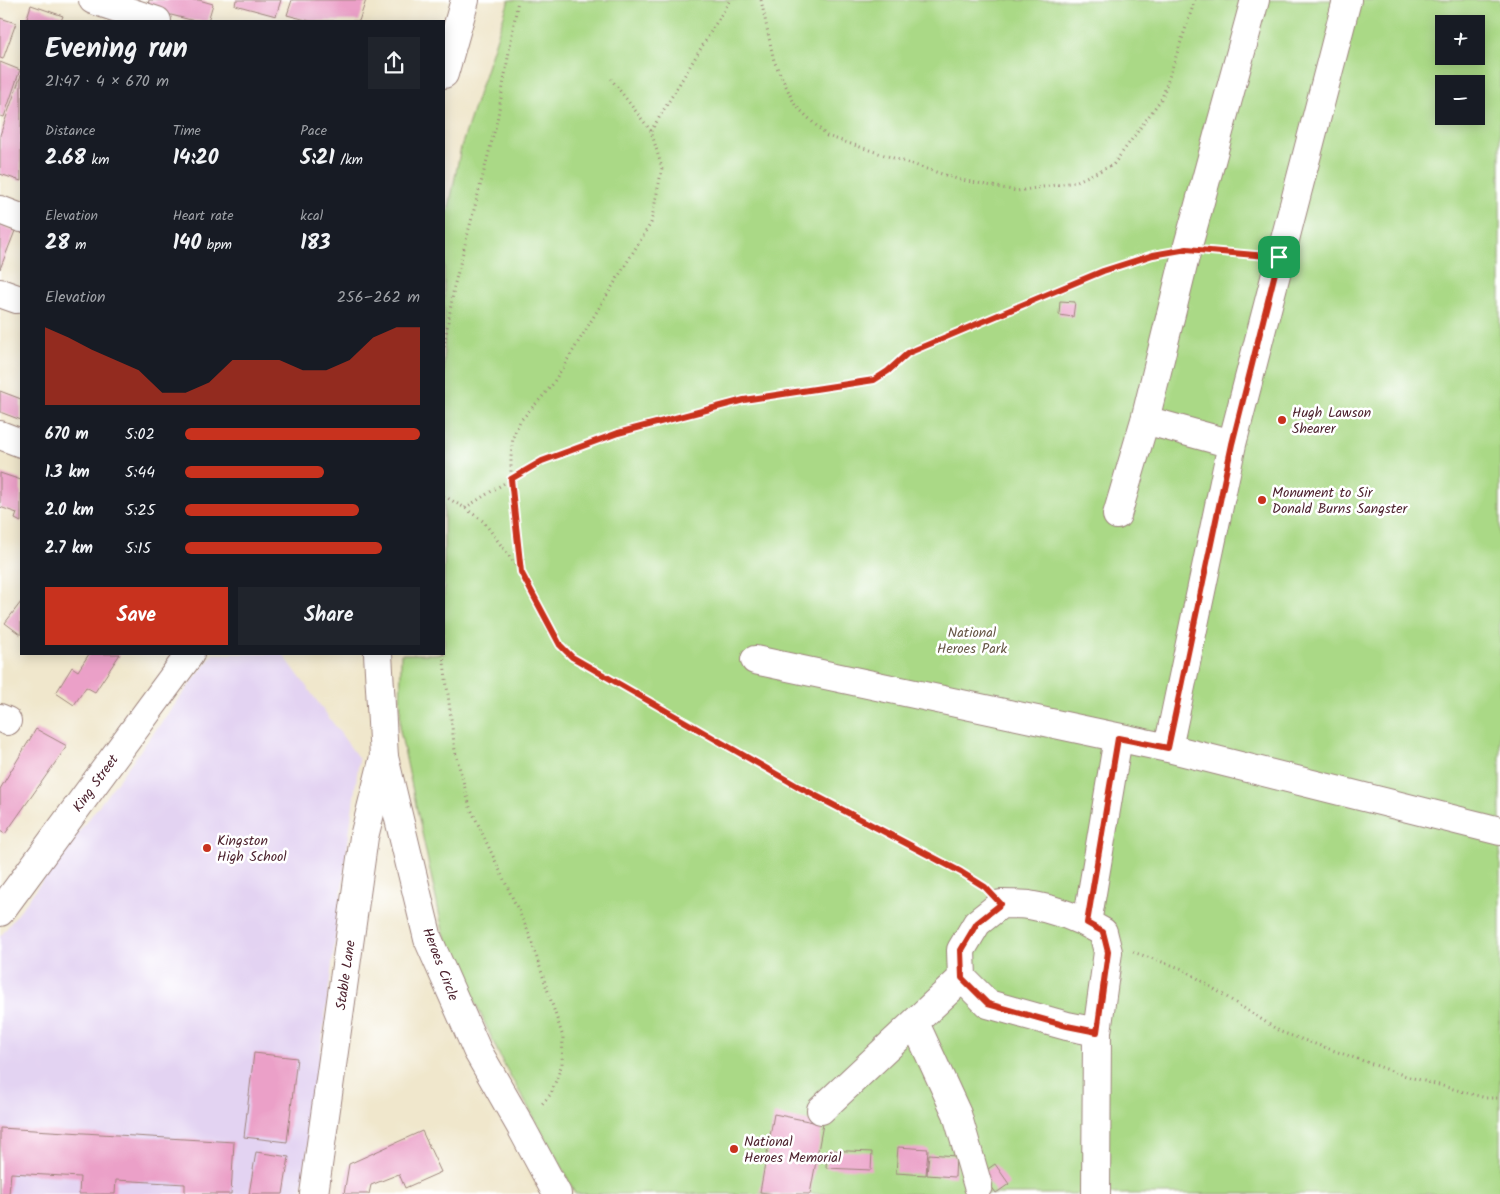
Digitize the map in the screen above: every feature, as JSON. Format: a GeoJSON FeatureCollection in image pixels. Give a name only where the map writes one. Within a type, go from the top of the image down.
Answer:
{"type":"FeatureCollection","features":[{"type":"Feature","properties":{"kind":"street"},"geometry":{"type":"LineString","coordinates":[[93,0],[154,20]]}},
{"type":"Feature","properties":{"kind":"street"},"geometry":{"type":"LineString","coordinates":[[445,70],[465,0]]}},
{"type":"Feature","properties":{"kind":"street"},"geometry":{"type":"LineString","coordinates":[[1117,515],[1145,420],[1187,249],[1254,0]]}},
{"type":"Feature","properties":{"kind":"street"},"geometry":{"type":"LineString","coordinates":[[1168,748],[1232,444],[1347,0]]}},
{"type":"Feature","properties":{"kind":"street"},"geometry":{"type":"LineString","coordinates":[[0,210],[20,218]]}},
{"type":"Feature","properties":{"kind":"street"},"geometry":{"type":"LineString","coordinates":[[1145,420],[1232,444]]}},
{"type":"Feature","properties":{"kind":"street"},"geometry":{"type":"LineString","coordinates":[[0,435],[20,443]]}},
{"type":"Feature","properties":{"kind":"street","name":"King Street"},"geometry":{"type":"LineString","coordinates":[[0,912],[189,655]]}},
{"type":"Feature","properties":{"kind":"street","name":"Heroes Circle"},"geometry":{"type":"LineString","coordinates":[[378,655],[384,757],[428,939],[477,1050],[557,1194]]}},
{"type":"Feature","properties":{"kind":"street"},"geometry":{"type":"LineString","coordinates":[[755,660],[1168,748],[1500,831]]}},
{"type":"Feature","properties":{"kind":"street"},"geometry":{"type":"LineString","coordinates":[[1087,923],[1118,738]]}},
{"type":"Feature","properties":{"kind":"street","name":"Stable Lane"},"geometry":{"type":"LineString","coordinates":[[314,1194],[364,837],[384,757]]}},
{"type":"Feature","properties":{"kind":"street"},"geometry":{"type":"LineString","coordinates":[[1096,1194],[1097,1032],[1108,952],[1103,932],[1087,923],[1061,913],[1029,905],[1001,904],[977,923],[961,950],[962,978],[988,1004],[1067,1026],[1097,1032]]}},
{"type":"Feature","properties":{"kind":"street"},"geometry":{"type":"LineString","coordinates":[[821,1110],[962,978]]}},
{"type":"Feature","properties":{"kind":"street"},"geometry":{"type":"LineString","coordinates":[[915,1023],[957,1114],[978,1186]]}},
{"type":"Feature","properties":{"kind":"path"},"geometry":{"type":"LineString","coordinates":[[445,341],[454,287],[497,122],[518,0]]}},
{"type":"Feature","properties":{"kind":"path"},"geometry":{"type":"LineString","coordinates":[[652,131],[730,0]]}},
{"type":"Feature","properties":{"kind":"path"},"geometry":{"type":"LineString","coordinates":[[761,0],[774,61],[778,70],[795,105],[827,136],[957,179],[1017,191],[1075,182],[1113,165],[1162,98],[1195,0]]}},
{"type":"Feature","properties":{"kind":"path"},"geometry":{"type":"LineString","coordinates":[[521,572],[511,479],[510,457],[513,437],[520,421],[552,385],[651,223],[662,168],[652,131],[611,80]]}},
{"type":"Feature","properties":{"kind":"path"},"geometry":{"type":"LineString","coordinates":[[465,508],[542,461],[618,433],[744,400],[874,380],[888,371],[908,353],[1094,275],[1153,255],[1187,249],[1279,257]]}},
{"type":"Feature","properties":{"kind":"path"},"geometry":{"type":"LineString","coordinates":[[445,497],[483,521],[521,572],[560,645],[572,657],[799,787],[961,872],[985,887],[1001,904]]}},
{"type":"Feature","properties":{"kind":"path"},"geometry":{"type":"LineString","coordinates":[[444,655],[455,751],[470,807],[528,931],[563,1037],[562,1064],[551,1094],[521,1127]]}},
{"type":"Feature","properties":{"kind":"path"},"geometry":{"type":"LineString","coordinates":[[1108,952],[1136,952],[1183,969],[1281,1032],[1406,1076],[1486,1098],[1500,1098]]}},
{"type":"Feature","properties":{"kind":"shaded area","name":"Kingston High School"},"geometry":{"type":"Polygon","coordinates":[[[212,655],[284,655],[359,759],[302,1194],[0,1194],[0,937],[212,655]]]}},
{"type":"Feature","properties":{"kind":"green space","name":"National Heroes Park"},"geometry":{"type":"Polygon","coordinates":[[[509,0],[1500,0],[1500,1194],[575,1194],[562,1167],[502,1061],[443,931],[400,731],[401,655],[445,655],[445,227],[461,147],[509,0]]]}},
{"type":"Feature","properties":{"kind":"building"},"geometry":{"type":"Polygon","coordinates":[[[149,0],[199,0],[213,4],[208,20],[191,20],[147,9],[149,0]]]}},
{"type":"Feature","properties":{"kind":"building"},"geometry":{"type":"Polygon","coordinates":[[[236,0],[281,0],[276,16],[235,5],[236,0]]]}},
{"type":"Feature","properties":{"kind":"building"},"geometry":{"type":"Polygon","coordinates":[[[292,0],[366,0],[359,20],[306,20],[287,15],[292,0]]]}},
{"type":"Feature","properties":{"kind":"building"},"geometry":{"type":"Polygon","coordinates":[[[31,5],[63,16],[61,20],[26,20],[31,5]]]}},
{"type":"Feature","properties":{"kind":"building"},"geometry":{"type":"Polygon","coordinates":[[[0,18],[16,23],[3,59],[0,58],[0,18]]]}},
{"type":"Feature","properties":{"kind":"building"},"geometry":{"type":"Polygon","coordinates":[[[0,62],[20,70],[4,117],[0,116],[0,62]]]}},
{"type":"Feature","properties":{"kind":"building"},"geometry":{"type":"Polygon","coordinates":[[[20,78],[20,181],[0,174],[0,135],[20,78]]]}},
{"type":"Feature","properties":{"kind":"building"},"geometry":{"type":"Polygon","coordinates":[[[0,225],[15,231],[0,269],[0,225]]]}},
{"type":"Feature","properties":{"kind":"building"},"geometry":{"type":"Polygon","coordinates":[[[1060,301],[1075,302],[1073,317],[1059,315],[1060,301]]]}},
{"type":"Feature","properties":{"kind":"building"},"geometry":{"type":"Polygon","coordinates":[[[0,391],[20,399],[20,420],[0,412],[0,391]]]}},
{"type":"Feature","properties":{"kind":"building"},"geometry":{"type":"Polygon","coordinates":[[[0,473],[20,480],[20,522],[15,519],[17,513],[0,507],[0,473]]]}},
{"type":"Feature","properties":{"kind":"building"},"geometry":{"type":"Polygon","coordinates":[[[20,603],[20,634],[5,623],[20,603]]]}},
{"type":"Feature","properties":{"kind":"building"},"geometry":{"type":"Polygon","coordinates":[[[88,655],[119,655],[95,692],[86,687],[74,705],[56,693],[72,667],[78,671],[88,655]]]}},
{"type":"Feature","properties":{"kind":"building"},"geometry":{"type":"Polygon","coordinates":[[[36,729],[67,746],[5,834],[0,831],[0,789],[36,729]]]}},
{"type":"Feature","properties":{"kind":"building"},"geometry":{"type":"Polygon","coordinates":[[[254,1053],[297,1058],[287,1142],[244,1137],[254,1053]]]}},
{"type":"Feature","properties":{"kind":"building"},"geometry":{"type":"Polygon","coordinates":[[[774,1114],[823,1124],[810,1194],[760,1192],[774,1114]]]}},
{"type":"Feature","properties":{"kind":"building"},"geometry":{"type":"Polygon","coordinates":[[[0,1128],[234,1142],[231,1194],[185,1194],[185,1184],[116,1180],[115,1194],[79,1194],[80,1177],[11,1173],[9,1194],[0,1194],[0,1128]]]}},
{"type":"Feature","properties":{"kind":"building"},"geometry":{"type":"Polygon","coordinates":[[[422,1131],[441,1172],[405,1188],[399,1174],[371,1185],[369,1194],[344,1194],[349,1164],[422,1131]]]}},
{"type":"Feature","properties":{"kind":"building"},"geometry":{"type":"Polygon","coordinates":[[[898,1147],[928,1149],[926,1175],[896,1173],[898,1147]]]}},
{"type":"Feature","properties":{"kind":"building"},"geometry":{"type":"Polygon","coordinates":[[[827,1150],[872,1152],[871,1170],[826,1168],[827,1150]]]}},
{"type":"Feature","properties":{"kind":"building"},"geometry":{"type":"Polygon","coordinates":[[[256,1152],[289,1157],[283,1194],[249,1194],[256,1152]]]}},
{"type":"Feature","properties":{"kind":"building"},"geometry":{"type":"Polygon","coordinates":[[[929,1154],[956,1156],[955,1177],[927,1175],[929,1154]]]}},
{"type":"Feature","properties":{"kind":"building"},"geometry":{"type":"Polygon","coordinates":[[[995,1164],[1009,1184],[996,1193],[982,1173],[995,1164]]]}},
{"type":"Feature","properties":{"kind":"place","name":"Hugh Lawson Shearer"},"geometry":{"type":"Point","coordinates":[1282,420]}},
{"type":"Feature","properties":{"kind":"place","name":"Monument to Sir Donald Burns Sangster"},"geometry":{"type":"Point","coordinates":[1262,500]}},
{"type":"Feature","properties":{"kind":"place","name":"Kingston High School"},"geometry":{"type":"Point","coordinates":[207,848]}},
{"type":"Feature","properties":{"kind":"place","name":"National Heroes Memorial"},"geometry":{"type":"Point","coordinates":[734,1149]}},
{"type":"Feature","properties":{"kind":"route"},"geometry":{"type":"LineString","coordinates":[[1187,249],[1279,257],[1232,444],[1168,748],[1118,738],[1087,923],[1103,932],[1108,952],[1097,1032],[1028,1016],[988,1004],[962,978],[961,950],[977,923],[1001,904],[985,887],[961,872],[799,787],[572,657],[560,645],[521,572],[511,479],[542,461],[618,433],[744,400],[874,380],[888,371],[908,353],[1103,271],[1153,255],[1187,249]]}}]}
